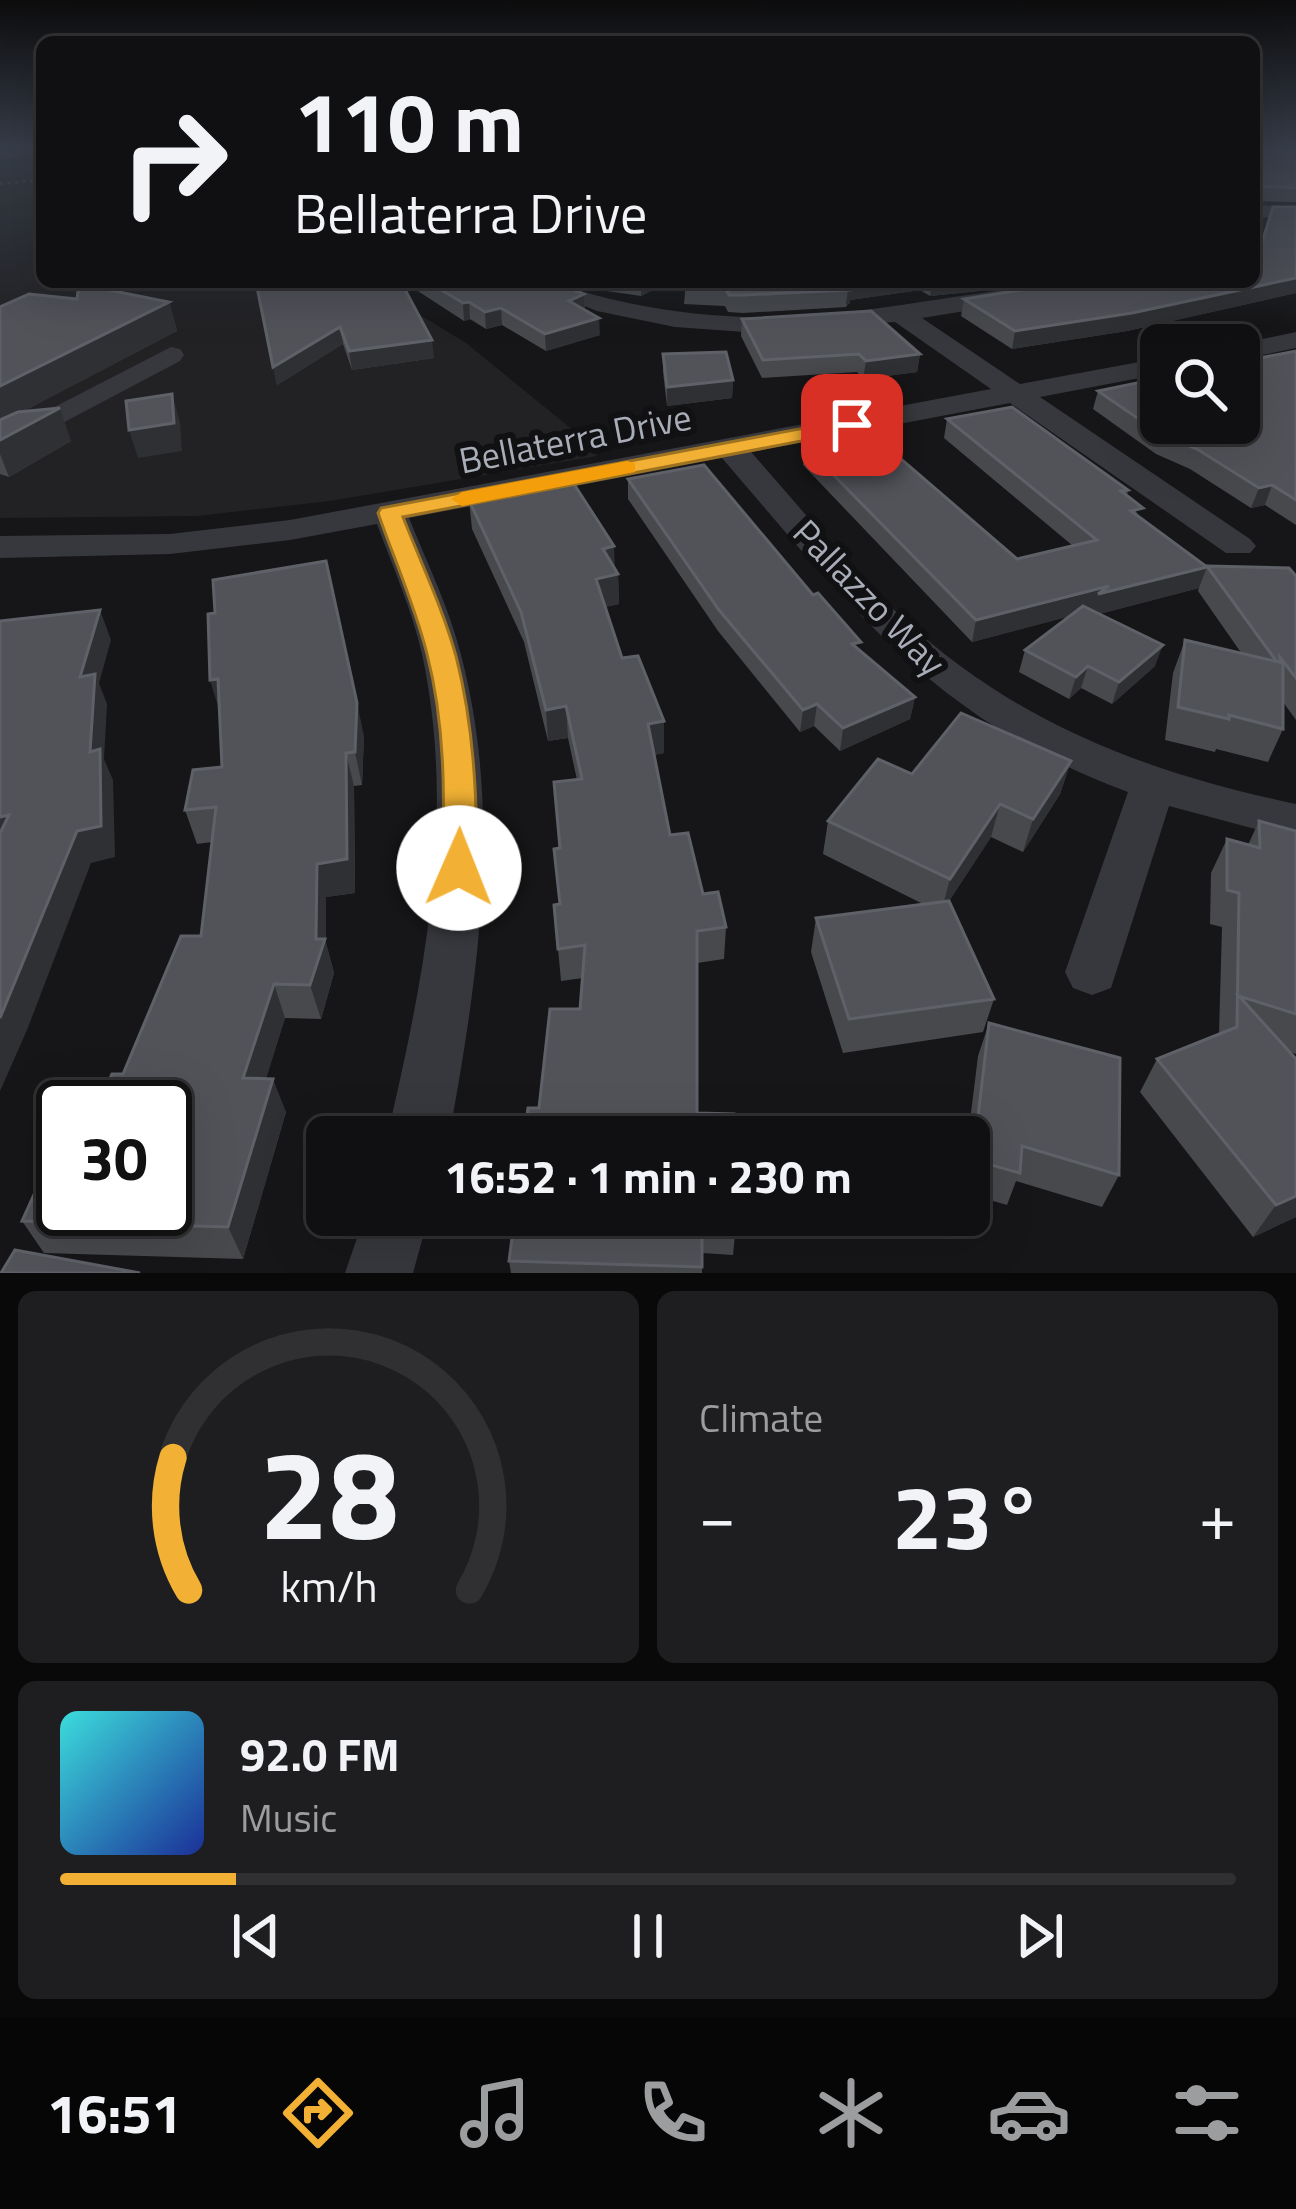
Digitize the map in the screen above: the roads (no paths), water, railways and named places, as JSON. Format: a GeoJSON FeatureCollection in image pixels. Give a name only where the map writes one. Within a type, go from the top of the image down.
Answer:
{"type":"FeatureCollection","features":[{"type":"Feature","properties":{"kind":"street"},"geometry":{"type":"LineString","coordinates":[[1260,212],[1296,213]]}},
{"type":"Feature","properties":{"kind":"street"},"geometry":{"type":"LineString","coordinates":[[554,288],[611,308],[680,320],[790,326],[1062,288]]}},
{"type":"Feature","properties":{"kind":"street"},"geometry":{"type":"LineString","coordinates":[[899,314],[1238,547]]}},
{"type":"Feature","properties":{"kind":"street"},"geometry":{"type":"LineString","coordinates":[[664,343],[680,320]]}},
{"type":"Feature","properties":{"kind":"street"},"geometry":{"type":"LineString","coordinates":[[1260,348],[1296,340]]}},
{"type":"Feature","properties":{"kind":"street"},"geometry":{"type":"LineString","coordinates":[[1260,354],[1296,366]]}},
{"type":"Feature","properties":{"kind":"street"},"geometry":{"type":"LineString","coordinates":[[0,447],[171,355]]}},
{"type":"Feature","properties":{"kind":"street","name":"Bellaterra Drive"},"geometry":{"type":"LineString","coordinates":[[7,554],[210,540],[390,513],[1140,370]]}},
{"type":"Feature","properties":{"kind":"street","name":"Pallazzo Way"},"geometry":{"type":"LineString","coordinates":[[730,448],[906,643],[951,681],[1042,736],[1153,785],[1296,822]]}},
{"type":"Feature","properties":{"kind":"street"},"geometry":{"type":"LineString","coordinates":[[390,513],[441,652],[452,703],[461,794],[458,905],[448,994],[422,1116]]}},
{"type":"Feature","properties":{"kind":"street"},"geometry":{"type":"LineString","coordinates":[[1092,972],[1153,785]]}},
{"type":"Feature","properties":{"kind":"street"},"geometry":{"type":"LineString","coordinates":[[380,1273],[391,1236]]}}]}
